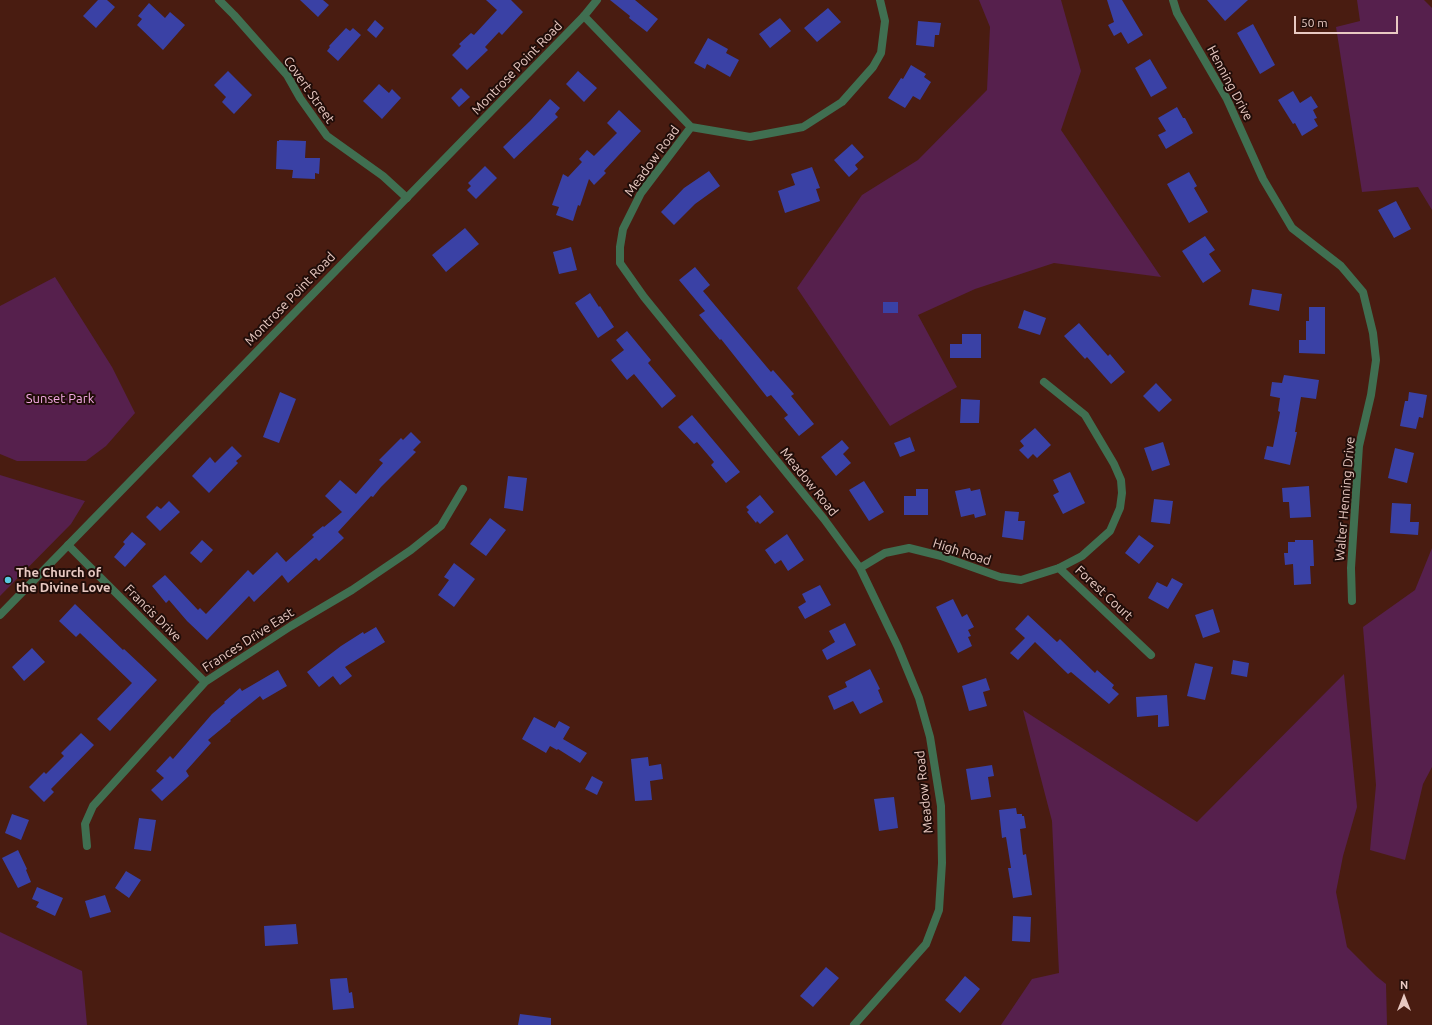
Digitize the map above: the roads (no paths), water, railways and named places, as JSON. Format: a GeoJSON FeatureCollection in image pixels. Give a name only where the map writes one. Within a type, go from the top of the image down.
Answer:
{"type":"FeatureCollection","features":[{"type":"Feature","properties":{"kind":"street","name":"Covert Street"},"geometry":{"type":"LineString","coordinates":[[219,0],[287,75],[300,98],[327,136],[383,176],[407,198]]}},
{"type":"Feature","properties":{"kind":"street","name":"Montrose Point Road"},"geometry":{"type":"LineString","coordinates":[[0,615],[584,16],[597,0]]}},
{"type":"Feature","properties":{"kind":"street"},"geometry":{"type":"LineString","coordinates":[[691,127],[750,137],[802,127],[842,102],[873,67],[881,53],[885,21],[880,0]]}},
{"type":"Feature","properties":{"kind":"street","name":"Henning Drive"},"geometry":{"type":"LineString","coordinates":[[1173,0],[1177,13],[1227,98],[1263,179]]}},
{"type":"Feature","properties":{"kind":"street","name":"Meadow Road"},"geometry":{"type":"LineString","coordinates":[[584,16],[691,127],[640,193],[623,229],[620,246],[620,262],[644,297],[824,519],[860,568],[898,647],[920,698],[930,737],[941,806],[942,862],[939,910],[926,944],[854,1025]]}},
{"type":"Feature","properties":{"kind":"street","name":"Walter Henning Drive"},"geometry":{"type":"LineString","coordinates":[[1263,179],[1292,228],[1341,266],[1363,292],[1373,333],[1376,360],[1372,388],[1359,446],[1351,568],[1352,601]]}},
{"type":"Feature","properties":{"kind":"street","name":"Forest Court"},"geometry":{"type":"LineString","coordinates":[[1044,382],[1085,415],[1114,464],[1122,486],[1120,508],[1110,530],[1082,556],[1059,568],[1151,655]]}},
{"type":"Feature","properties":{"kind":"street","name":"Frances Drive East"},"geometry":{"type":"LineString","coordinates":[[87,846],[85,824],[93,806],[205,682],[291,626],[352,590],[411,550],[441,526],[463,489]]}},
{"type":"Feature","properties":{"kind":"street","name":"Francis Drive"},"geometry":{"type":"LineString","coordinates":[[68,545],[205,682]]}},
{"type":"Feature","properties":{"kind":"street","name":"High Road"},"geometry":{"type":"LineString","coordinates":[[860,568],[885,553],[909,548],[941,556],[1000,577],[1020,580],[1059,568]]}},
{"type":"Feature","properties":{"kind":"place","name":"The Church of the Divine Love"},"geometry":{"type":"Point","coordinates":[8,580]}},
{"type":"Feature","properties":{"kind":"park label","name":"Sunset Park"},"geometry":{"type":"Point","coordinates":[60,399]}}]}
